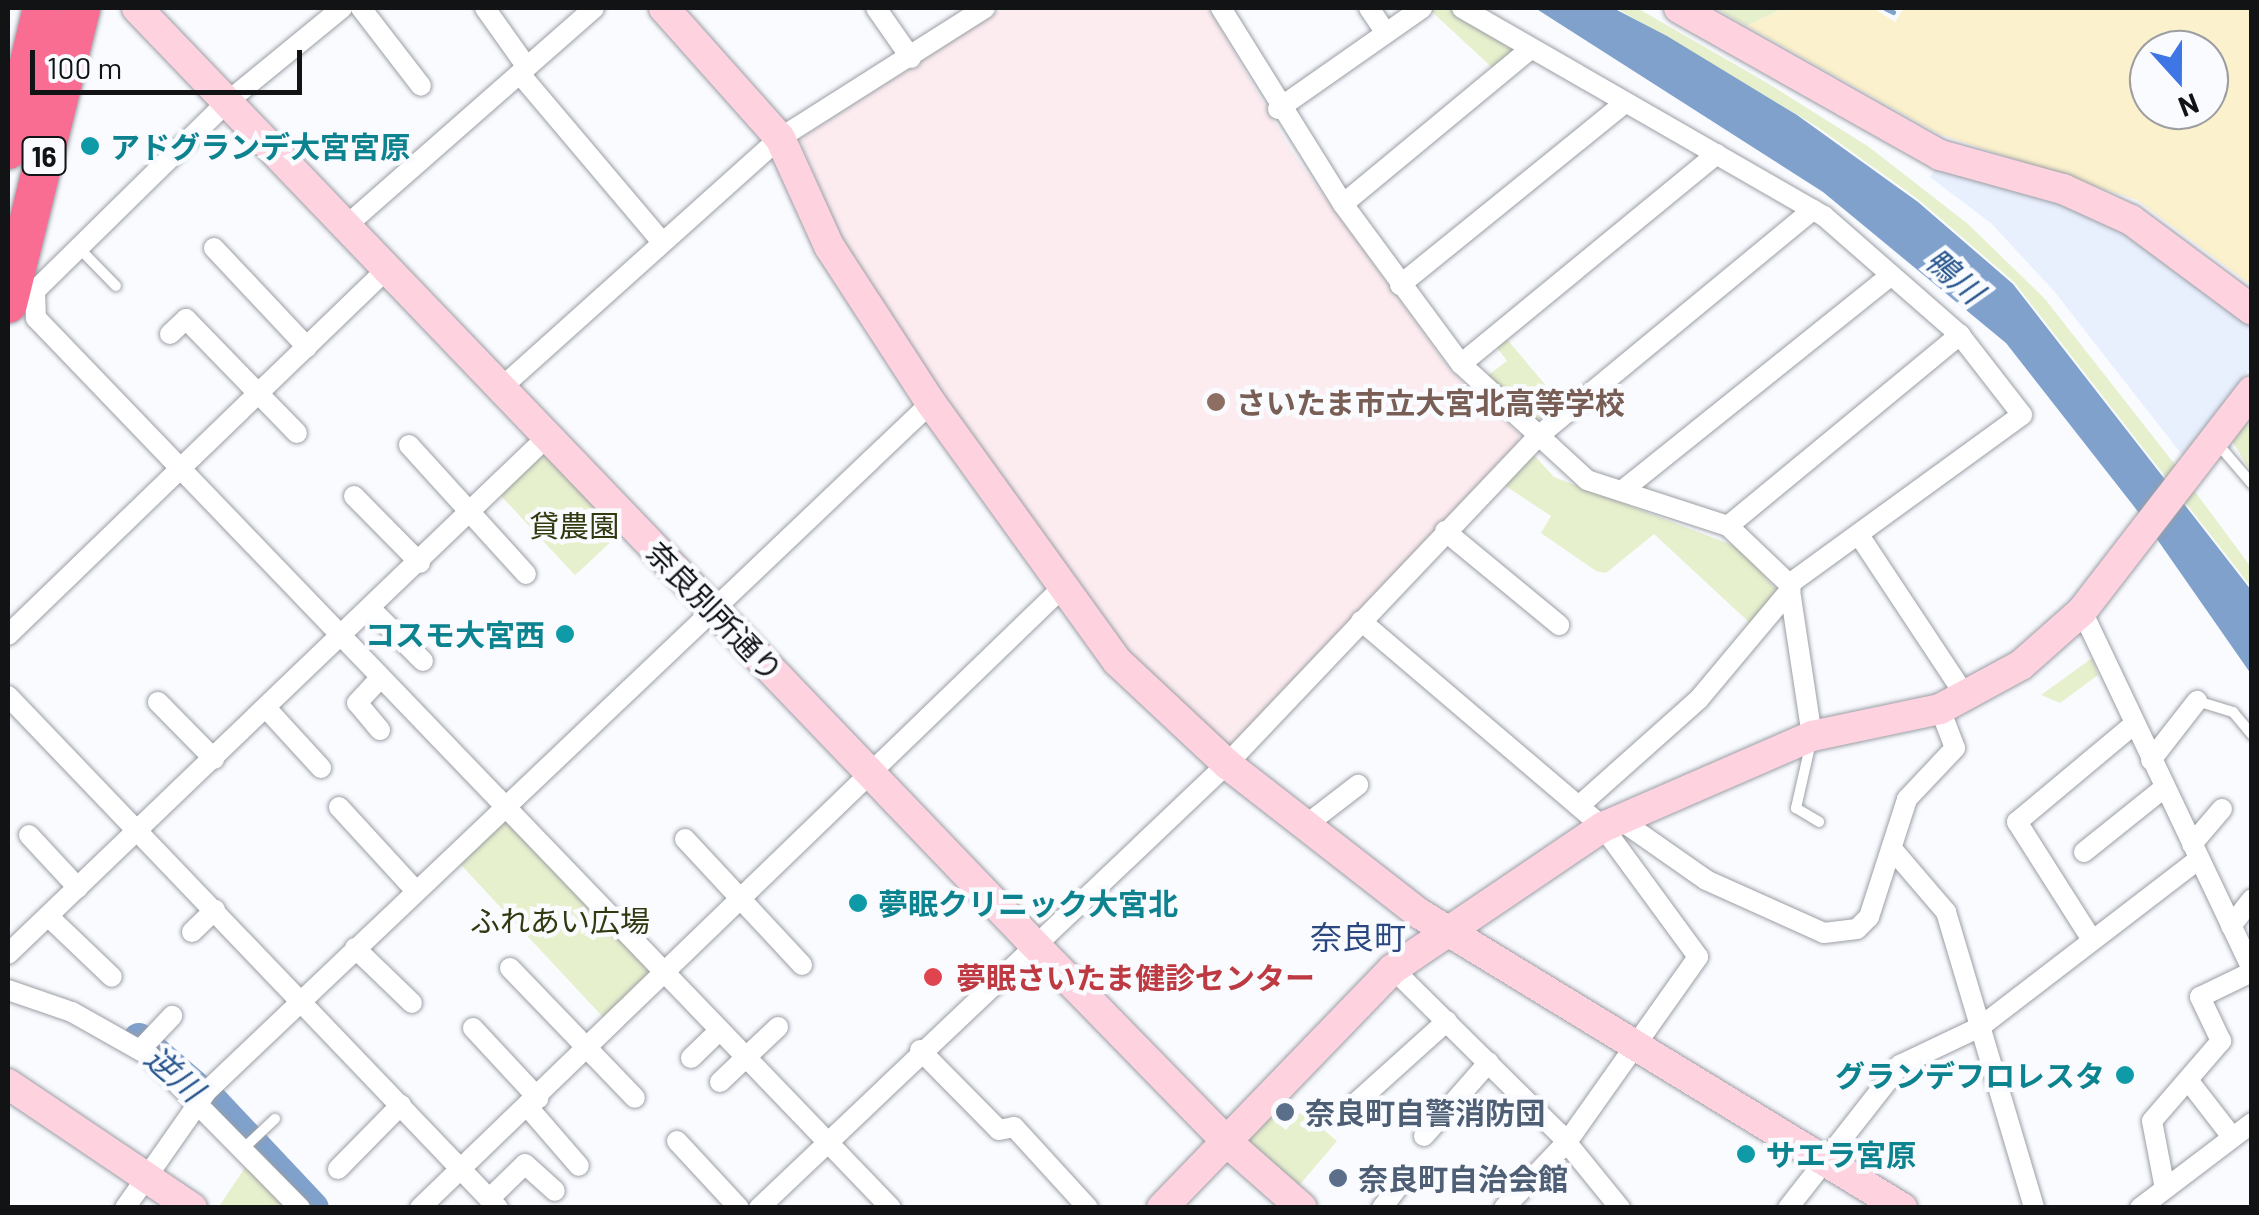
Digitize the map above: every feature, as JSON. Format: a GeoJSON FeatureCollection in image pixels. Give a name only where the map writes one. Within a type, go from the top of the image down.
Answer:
{"type":"FeatureCollection","features":[{"type":"Feature","properties":{"kind":"highway","name":"16"},"geometry":{"type":"LineString","coordinates":[[8,150],[42,8]]}},
{"type":"Feature","properties":{"kind":"highway","name":"16"},"geometry":{"type":"LineString","coordinates":[[8,304],[81,8]]}},
{"type":"Feature","properties":{"kind":"street","name":"奈良別所通り"},"geometry":{"type":"LineString","coordinates":[[137,8],[1032,942],[1226,1140],[1302,1208]]}},
{"type":"Feature","properties":{"kind":"street"},"geometry":{"type":"LineString","coordinates":[[342,8],[227,102],[35,291],[36,318],[342,640],[509,803],[664,976],[891,1208]]}},
{"type":"Feature","properties":{"kind":"street"},"geometry":{"type":"LineString","coordinates":[[362,8],[420,86]]}},
{"type":"Feature","properties":{"kind":"street"},"geometry":{"type":"LineString","coordinates":[[484,8],[524,71],[662,242]]}},
{"type":"Feature","properties":{"kind":"street"},"geometry":{"type":"LineString","coordinates":[[346,226],[594,8]]}},
{"type":"Feature","properties":{"kind":"street"},"geometry":{"type":"LineString","coordinates":[[664,8],[780,138],[829,246],[931,403],[1117,661],[1227,764],[1444,930],[1902,1208]]}},
{"type":"Feature","properties":{"kind":"street"},"geometry":{"type":"LineString","coordinates":[[876,8],[911,58]]}},
{"type":"Feature","properties":{"kind":"street"},"geometry":{"type":"LineString","coordinates":[[501,388],[780,138],[985,8]]}},
{"type":"Feature","properties":{"kind":"street"},"geometry":{"type":"LineString","coordinates":[[1220,8],[1278,109],[1342,204],[1462,364],[1536,438],[1587,480],[1728,526],[1790,587],[1812,736]]}},
{"type":"Feature","properties":{"kind":"street"},"geometry":{"type":"LineString","coordinates":[[1369,8],[1386,33]]}},
{"type":"Feature","properties":{"kind":"street"},"geometry":{"type":"LineString","coordinates":[[1278,109],[1422,8]]}},
{"type":"Feature","properties":{"kind":"street"},"geometry":{"type":"LineString","coordinates":[[1462,8],[1528,52],[1622,106],[1717,154],[1814,210],[1960,334],[2022,415],[1790,587],[1699,700],[1580,805]]}},
{"type":"Feature","properties":{"kind":"street"},"geometry":{"type":"LineString","coordinates":[[1679,8],[1940,155],[2063,189],[2132,220],[2252,310]]}},
{"type":"Feature","properties":{"kind":"street"},"geometry":{"type":"LineString","coordinates":[[1342,204],[1528,52]]}},
{"type":"Feature","properties":{"kind":"street"},"geometry":{"type":"LineString","coordinates":[[1400,285],[1622,106]]}},
{"type":"Feature","properties":{"kind":"street"},"geometry":{"type":"LineString","coordinates":[[1462,364],[1717,154]]}},
{"type":"Feature","properties":{"kind":"street"},"geometry":{"type":"LineString","coordinates":[[759,1208],[1032,942],[1227,764],[1536,438],[1814,210]]}},
{"type":"Feature","properties":{"kind":"street"},"geometry":{"type":"LineString","coordinates":[[214,248],[308,347]]}},
{"type":"Feature","properties":{"kind":"street"},"geometry":{"type":"LineString","coordinates":[[8,635],[387,270]]}},
{"type":"Feature","properties":{"kind":"street"},"geometry":{"type":"LineString","coordinates":[[1623,490],[1892,275]]}},
{"type":"Feature","properties":{"kind":"street"},"geometry":{"type":"LineString","coordinates":[[170,334],[186,319],[297,433]]}},
{"type":"Feature","properties":{"kind":"street"},"geometry":{"type":"LineString","coordinates":[[1728,526],[1960,334]]}},
{"type":"Feature","properties":{"kind":"street"},"geometry":{"type":"LineString","coordinates":[[1162,1208],[1393,969],[1444,930],[1611,823],[1812,736],[1953,702],[2021,666],[2082,611],[2185,470],[2252,390]]}},
{"type":"Feature","properties":{"kind":"street"},"geometry":{"type":"LineString","coordinates":[[125,1208],[203,1097],[301,999],[711,606],[931,403]]}},
{"type":"Feature","properties":{"kind":"street"},"geometry":{"type":"LineString","coordinates":[[11,943],[48,916],[342,640],[547,436]]}},
{"type":"Feature","properties":{"kind":"street"},"geometry":{"type":"LineString","coordinates":[[409,445],[526,574]]}},
{"type":"Feature","properties":{"kind":"street"},"geometry":{"type":"LineString","coordinates":[[354,496],[420,562]]}},
{"type":"Feature","properties":{"kind":"street"},"geometry":{"type":"LineString","coordinates":[[1445,531],[1560,625]]}},
{"type":"Feature","properties":{"kind":"street"},"geometry":{"type":"LineString","coordinates":[[1361,622],[1580,805],[1706,880],[1824,933],[1856,929],[1869,917],[1907,799],[1955,748],[1953,702],[1859,535]]}},
{"type":"Feature","properties":{"kind":"street"},"geometry":{"type":"LineString","coordinates":[[420,1208],[1062,588]]}},
{"type":"Feature","properties":{"kind":"street"},"geometry":{"type":"LineString","coordinates":[[372,610],[423,661]]}},
{"type":"Feature","properties":{"kind":"street"},"geometry":{"type":"LineString","coordinates":[[2082,611],[2252,970],[2200,997],[2221,1041],[2152,1121],[2164,1188]]}},
{"type":"Feature","properties":{"kind":"street"},"geometry":{"type":"LineString","coordinates":[[380,678],[357,703],[380,730]]}},
{"type":"Feature","properties":{"kind":"street"},"geometry":{"type":"LineString","coordinates":[[8,696],[494,1203],[525,1164],[555,1191]]}},
{"type":"Feature","properties":{"kind":"street"},"geometry":{"type":"LineString","coordinates":[[2151,760],[2197,701]]}},
{"type":"Feature","properties":{"kind":"street"},"geometry":{"type":"LineString","coordinates":[[158,702],[214,759]]}},
{"type":"Feature","properties":{"kind":"street"},"geometry":{"type":"LineString","coordinates":[[267,710],[321,768]]}},
{"type":"Feature","properties":{"kind":"street"},"geometry":{"type":"LineString","coordinates":[[2092,940],[2018,822],[2134,724]]}},
{"type":"Feature","properties":{"kind":"street"},"geometry":{"type":"LineString","coordinates":[[1306,825],[1358,785]]}},
{"type":"Feature","properties":{"kind":"street"},"geometry":{"type":"LineString","coordinates":[[2084,852],[2164,788]]}},
{"type":"Feature","properties":{"kind":"street"},"geometry":{"type":"LineString","coordinates":[[339,807],[416,891]]}},
{"type":"Feature","properties":{"kind":"street"},"geometry":{"type":"LineString","coordinates":[[1788,1208],[1900,1064],[1980,1026],[2092,940],[2195,851],[2222,809]]}},
{"type":"Feature","properties":{"kind":"street"},"geometry":{"type":"LineString","coordinates":[[1504,1208],[1567,1142],[1698,957],[1611,823]]}},
{"type":"Feature","properties":{"kind":"street"},"geometry":{"type":"LineString","coordinates":[[29,835],[78,888]]}},
{"type":"Feature","properties":{"kind":"street"},"geometry":{"type":"LineString","coordinates":[[685,839],[802,965]]}},
{"type":"Feature","properties":{"kind":"street"},"geometry":{"type":"LineString","coordinates":[[1893,850],[1946,912],[2034,1208]]}},
{"type":"Feature","properties":{"kind":"street"},"geometry":{"type":"LineString","coordinates":[[2231,926],[2252,900]]}},
{"type":"Feature","properties":{"kind":"street"},"geometry":{"type":"LineString","coordinates":[[192,932],[215,910]]}},
{"type":"Feature","properties":{"kind":"street"},"geometry":{"type":"LineString","coordinates":[[48,916],[112,977]]}},
{"type":"Feature","properties":{"kind":"street"},"geometry":{"type":"LineString","coordinates":[[355,948],[412,1004]]}},
{"type":"Feature","properties":{"kind":"street"},"geometry":{"type":"LineString","coordinates":[[510,968],[635,1098]]}},
{"type":"Feature","properties":{"kind":"street"},"geometry":{"type":"LineString","coordinates":[[1393,969],[1567,1142],[1620,1208]]}},
{"type":"Feature","properties":{"kind":"street"},"geometry":{"type":"LineString","coordinates":[[12,986],[81,1012],[144,1045],[203,1097],[276,1171],[300,1208]]}},
{"type":"Feature","properties":{"kind":"street"},"geometry":{"type":"LineString","coordinates":[[144,1045],[172,1016]]}},
{"type":"Feature","properties":{"kind":"street"},"geometry":{"type":"LineString","coordinates":[[1357,1102],[1447,1021]]}},
{"type":"Feature","properties":{"kind":"street"},"geometry":{"type":"LineString","coordinates":[[720,1082],[778,1027]]}},
{"type":"Feature","properties":{"kind":"street"},"geometry":{"type":"LineString","coordinates":[[473,1028],[579,1166]]}},
{"type":"Feature","properties":{"kind":"street"},"geometry":{"type":"LineString","coordinates":[[691,1058],[718,1032]]}},
{"type":"Feature","properties":{"kind":"street"},"geometry":{"type":"LineString","coordinates":[[920,1050],[999,1130],[1014,1127],[1088,1208]]}},
{"type":"Feature","properties":{"kind":"street"},"geometry":{"type":"LineString","coordinates":[[1424,1136],[1490,1062]]}},
{"type":"Feature","properties":{"kind":"street"},"geometry":{"type":"LineString","coordinates":[[2188,1080],[2232,1138]]}},
{"type":"Feature","properties":{"kind":"street"},"geometry":{"type":"LineString","coordinates":[[8,1084],[192,1208]]}},
{"type":"Feature","properties":{"kind":"street"},"geometry":{"type":"LineString","coordinates":[[338,1169],[402,1105]]}},
{"type":"Feature","properties":{"kind":"street"},"geometry":{"type":"LineString","coordinates":[[2140,1208],[2252,1123]]}},
{"type":"Feature","properties":{"kind":"street"},"geometry":{"type":"LineString","coordinates":[[677,1142],[739,1208]]}},
{"type":"Feature","properties":{"kind":"street"},"geometry":{"type":"LineString","coordinates":[[1382,1208],[1397,1188]]}},
{"type":"Feature","properties":{"kind":"lane"},"geometry":{"type":"LineString","coordinates":[[79,248],[116,286]]}},
{"type":"Feature","properties":{"kind":"lane"},"geometry":{"type":"LineString","coordinates":[[2211,438],[2252,484]]}},
{"type":"Feature","properties":{"kind":"lane"},"geometry":{"type":"LineString","coordinates":[[2197,701],[2233,712],[2252,736]]}},
{"type":"Feature","properties":{"kind":"lane"},"geometry":{"type":"LineString","coordinates":[[1812,736],[1796,808],[1819,822]]}},
{"type":"Feature","properties":{"kind":"lane"},"geometry":{"type":"LineString","coordinates":[[252,1150],[274,1119]]}},
{"type":"Feature","properties":{"kind":"shaded area","name":"さいたま市立大宮北高等学校"},"geometry":{"type":"Polygon","coordinates":[[[1004,8],[1208,8],[1293,153],[1450,370],[1519,434],[1519,444],[1237,744],[1225,748],[1131,659],[988,462],[842,243],[800,139],[1004,8]]]}},
{"type":"Feature","properties":{"kind":"shaded area"},"geometry":{"type":"Polygon","coordinates":[[[1938,165],[2097,213],[2251,321],[2251,367],[2183,456],[2054,291],[1991,223],[1930,177],[1938,165]]]}},
{"type":"Feature","properties":{"kind":"green space"},"geometry":{"type":"Polygon","coordinates":[[[1452,8],[1518,54],[1497,72],[1430,10],[1452,8]]]}},
{"type":"Feature","properties":{"kind":"green space"},"geometry":{"type":"Polygon","coordinates":[[[1616,8],[1637,8],[1769,84],[1869,147],[1968,224],[2045,299],[2173,462],[2251,567],[2251,587],[2014,282],[1919,200],[1816,126],[1616,8]]]}},
{"type":"Feature","properties":{"kind":"green space"},"geometry":{"type":"Polygon","coordinates":[[[1715,8],[1784,8],[1747,26],[1715,8]]]}},
{"type":"Feature","properties":{"kind":"green space"},"geometry":{"type":"Polygon","coordinates":[[[1505,337],[1560,402],[1535,423],[1487,376],[1507,361],[1495,345],[1505,337]]]}},
{"type":"Feature","properties":{"kind":"green space"},"geometry":{"type":"Polygon","coordinates":[[[2252,417],[2251,472],[2231,439],[2252,417]]]}},
{"type":"Feature","properties":{"kind":"green space","name":"貸農園"},"geometry":{"type":"Polygon","coordinates":[[[549,449],[624,529],[575,575],[500,495],[549,449]]]}},
{"type":"Feature","properties":{"kind":"green space"},"geometry":{"type":"Polygon","coordinates":[[[1530,451],[1554,477],[1740,548],[1779,593],[1752,625],[1654,534],[1606,573],[1596,571],[1541,533],[1551,516],[1501,483],[1530,451]]]}},
{"type":"Feature","properties":{"kind":"green space"},"geometry":{"type":"Polygon","coordinates":[[[2092,658],[2098,675],[2060,703],[2041,695],[2092,658]]]}},
{"type":"Feature","properties":{"kind":"green space","name":"ふれあい広場"},"geometry":{"type":"Polygon","coordinates":[[[507,813],[656,973],[606,1020],[457,860],[507,813]]]}},
{"type":"Feature","properties":{"kind":"green space"},"geometry":{"type":"Polygon","coordinates":[[[1301,1111],[1337,1141],[1297,1188],[1249,1145],[1248,1135],[1267,1115],[1286,1130],[1301,1111]]]}},
{"type":"Feature","properties":{"kind":"green space"},"geometry":{"type":"Polygon","coordinates":[[[246,1166],[290,1208],[218,1208],[246,1166]]]}},
{"type":"Feature","properties":{"kind":"sand"},"geometry":{"type":"Polygon","coordinates":[[[1784,8],[1873,8],[1895,22],[1904,8],[2251,8],[2251,285],[2137,200],[1939,134],[1747,26],[1784,8]]]}},
{"type":"Feature","properties":{"kind":"water","name":"鴨川"},"geometry":{"type":"Polygon","coordinates":[[[1535,8],[1613,8],[1667,36],[1797,115],[1918,202],[2013,284],[2251,590],[2251,674],[2136,509],[2006,343],[1823,192],[1535,8]]]}},
{"type":"Feature","properties":{"kind":"waterway"},"geometry":{"type":"LineString","coordinates":[[1885,8],[1893,12]]}},
{"type":"Feature","properties":{"kind":"waterway","name":"逆川"},"geometry":{"type":"LineString","coordinates":[[139,1039],[214,1103],[313,1208]]}},
{"type":"Feature","properties":{"kind":"place","name":"アドグランデ大宮宮原"},"geometry":{"type":"Point","coordinates":[90,146]}},
{"type":"Feature","properties":{"kind":"place","name":"さいたま市立大宮北高等学校"},"geometry":{"type":"Point","coordinates":[1216,402]}},
{"type":"Feature","properties":{"kind":"place","name":"コスモ大宮西"},"geometry":{"type":"Point","coordinates":[565,634]}},
{"type":"Feature","properties":{"kind":"place","name":"夢眠クリニック大宮北"},"geometry":{"type":"Point","coordinates":[858,903]}},
{"type":"Feature","properties":{"kind":"place","name":"夢眠さいたま健診センター"},"geometry":{"type":"Point","coordinates":[933,977]}},
{"type":"Feature","properties":{"kind":"place","name":"グランデフロレスタ"},"geometry":{"type":"Point","coordinates":[2125,1075]}},
{"type":"Feature","properties":{"kind":"place","name":"奈良町自警消防団"},"geometry":{"type":"Point","coordinates":[1285,1112]}},
{"type":"Feature","properties":{"kind":"place","name":"サエラ宮原"},"geometry":{"type":"Point","coordinates":[1746,1154]}},
{"type":"Feature","properties":{"kind":"place","name":"奈良町自治会館"},"geometry":{"type":"Point","coordinates":[1338,1178]}},
{"type":"Feature","properties":{"kind":"district","name":"奈良町"},"geometry":{"type":"Point","coordinates":[1358,936]}}]}
